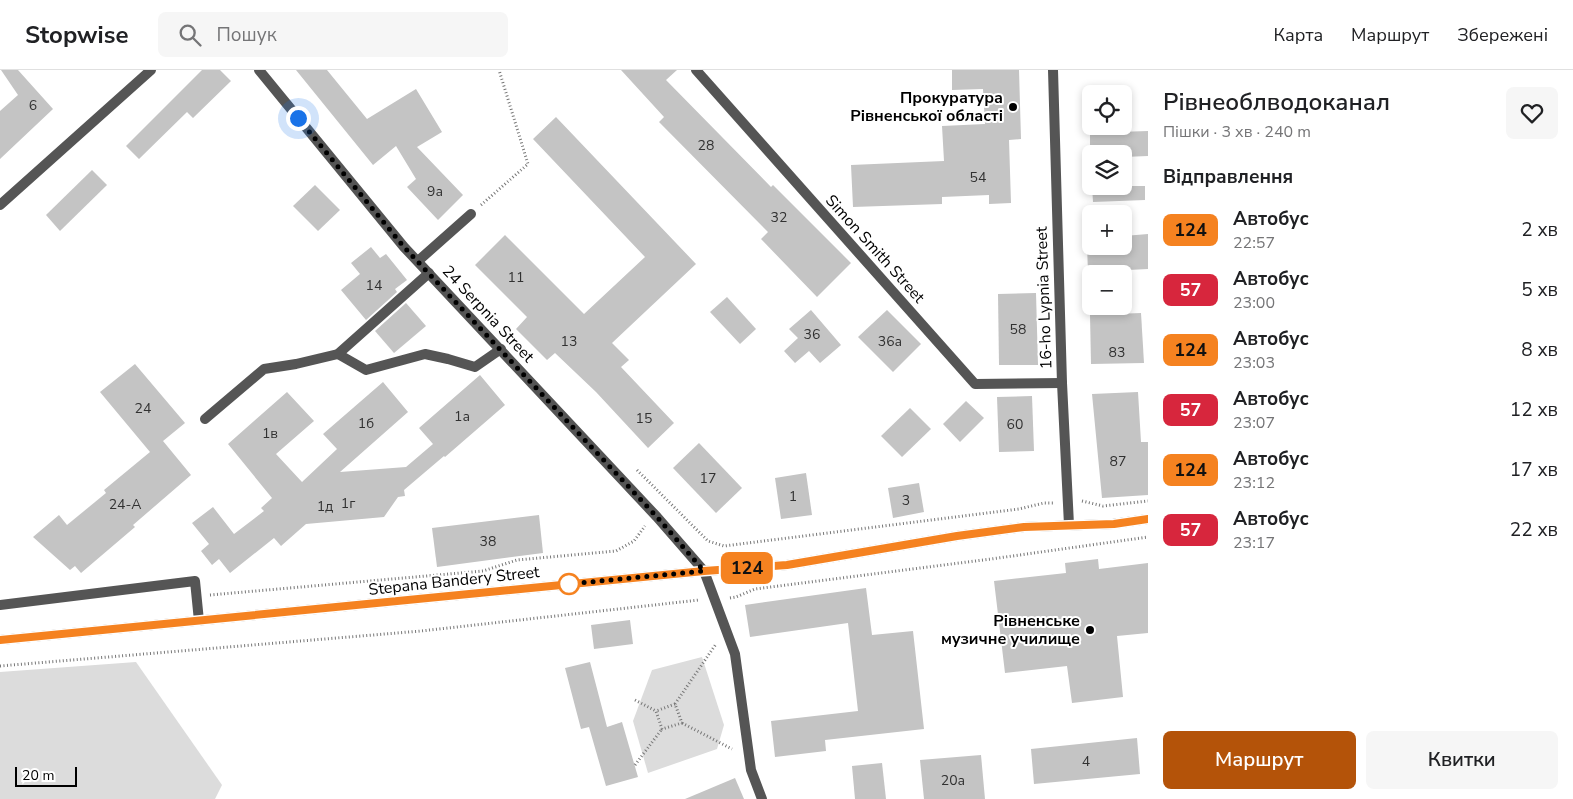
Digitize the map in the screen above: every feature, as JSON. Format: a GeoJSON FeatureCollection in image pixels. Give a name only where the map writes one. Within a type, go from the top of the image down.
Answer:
{"type":"FeatureCollection","features":[{"type":"Feature","properties":{"kind":"main road","name":"Stepana Bandery Street"},"geometry":{"type":"LineString","coordinates":[[0,640],[704,571],[787,565],[1024,527],[1114,524],[1148,519]]}},
{"type":"Feature","properties":{"kind":"street"},"geometry":{"type":"LineString","coordinates":[[0,205],[151,70]]}},
{"type":"Feature","properties":{"kind":"street","name":"Simon Smith Street"},"geometry":{"type":"LineString","coordinates":[[696,70],[976,384],[1062,383]]}},
{"type":"Feature","properties":{"kind":"street","name":"16-ho Lypnia Street"},"geometry":{"type":"LineString","coordinates":[[1053,70],[1062,383],[1069,525]]}},
{"type":"Feature","properties":{"kind":"street","name":"24 Serpnia Street"},"geometry":{"type":"LineString","coordinates":[[264,72],[404,247],[657,517],[704,571]]}},
{"type":"Feature","properties":{"kind":"street"},"geometry":{"type":"LineString","coordinates":[[418,261],[471,214]]}},
{"type":"Feature","properties":{"kind":"street"},"geometry":{"type":"LineString","coordinates":[[205,419],[264,369],[338,354],[429,273]]}},
{"type":"Feature","properties":{"kind":"street"},"geometry":{"type":"LineString","coordinates":[[338,354],[366,370],[424,354],[475,367],[501,350]]}},
{"type":"Feature","properties":{"kind":"street"},"geometry":{"type":"LineString","coordinates":[[704,571],[735,654],[751,770],[762,799]]}},
{"type":"Feature","properties":{"kind":"street"},"geometry":{"type":"LineString","coordinates":[[0,605],[195,581],[199,620]]}},
{"type":"Feature","properties":{"kind":"path"},"geometry":{"type":"LineString","coordinates":[[471,214],[528,164],[500,70]]}},
{"type":"Feature","properties":{"kind":"path"},"geometry":{"type":"LineString","coordinates":[[636,469],[708,541],[724,546],[1019,509],[1044,503],[1086,501],[1103,506],[1148,501]]}},
{"type":"Feature","properties":{"kind":"path"},"geometry":{"type":"LineString","coordinates":[[197,596],[483,571],[517,560],[616,551],[634,541],[642,529],[672,504]]}},
{"type":"Feature","properties":{"kind":"path"},"geometry":{"type":"LineString","coordinates":[[736,597],[755,589],[1148,537]]}},
{"type":"Feature","properties":{"kind":"path"},"geometry":{"type":"LineString","coordinates":[[0,666],[420,631],[705,600]]}},
{"type":"Feature","properties":{"kind":"path"},"geometry":{"type":"LineString","coordinates":[[656,711],[675,704],[726,630]]}},
{"type":"Feature","properties":{"kind":"path"},"geometry":{"type":"LineString","coordinates":[[635,700],[656,711],[662,729]]}},
{"type":"Feature","properties":{"kind":"path"},"geometry":{"type":"LineString","coordinates":[[675,704],[682,723],[749,758]]}},
{"type":"Feature","properties":{"kind":"path"},"geometry":{"type":"LineString","coordinates":[[635,766],[662,729],[682,723]]}},
{"type":"Feature","properties":{"kind":"shaded area"},"geometry":{"type":"Polygon","coordinates":[[[702,657],[724,725],[717,749],[648,773],[633,721],[652,670],[702,657]]]}},
{"type":"Feature","properties":{"kind":"shaded area"},"geometry":{"type":"Polygon","coordinates":[[[136,662],[222,785],[215,799],[0,799],[0,672],[136,662]]]}},
{"type":"Feature","properties":{"kind":"building"},"geometry":{"type":"Polygon","coordinates":[[[1,70],[18,70],[53,109],[0,159],[0,111],[18,95],[1,70]]]}},
{"type":"Feature","properties":{"kind":"building"},"geometry":{"type":"Polygon","coordinates":[[[202,70],[220,70],[231,81],[193,118],[187,112],[139,159],[126,146],[202,70]]]}},
{"type":"Feature","properties":{"kind":"building"},"geometry":{"type":"Polygon","coordinates":[[[296,70],[327,70],[367,119],[416,89],[442,132],[417,147],[463,195],[438,220],[407,187],[416,179],[396,146],[373,165],[296,70]]]}},
{"type":"Feature","properties":{"kind":"building"},"geometry":{"type":"Polygon","coordinates":[[[621,70],[677,70],[666,80],[771,187],[773,185],[851,263],[817,297],[761,239],[768,232],[659,122],[664,117],[621,70]]]}},
{"type":"Feature","properties":{"kind":"building"},"geometry":{"type":"Polygon","coordinates":[[[952,70],[1019,70],[1021,139],[1009,140],[1011,203],[989,204],[989,195],[942,197],[942,204],[853,207],[851,165],[944,161],[942,126],[985,124],[983,89],[952,90],[952,70]]]}},
{"type":"Feature","properties":{"kind":"building"},"geometry":{"type":"Polygon","coordinates":[[[556,117],[696,264],[612,343],[629,360],[621,367],[674,423],[648,448],[596,392],[555,353],[547,360],[516,329],[527,317],[475,265],[505,235],[584,314],[645,257],[533,139],[556,117]]]}},
{"type":"Feature","properties":{"kind":"building"},"geometry":{"type":"Polygon","coordinates":[[[1148,131],[1148,156],[1132,157],[1132,145],[1090,145],[1090,135],[1132,135],[1132,132],[1148,131]]]}},
{"type":"Feature","properties":{"kind":"building"},"geometry":{"type":"Polygon","coordinates":[[[92,170],[107,185],[60,231],[46,215],[92,170]]]}},
{"type":"Feature","properties":{"kind":"building"},"geometry":{"type":"Polygon","coordinates":[[[315,185],[340,210],[318,231],[293,206],[315,185]]]}},
{"type":"Feature","properties":{"kind":"building"},"geometry":{"type":"Polygon","coordinates":[[[1132,186],[1145,186],[1145,200],[1093,202],[1093,195],[1132,195],[1132,186]]]}},
{"type":"Feature","properties":{"kind":"building"},"geometry":{"type":"Polygon","coordinates":[[[1148,234],[1148,269],[1132,270],[1132,265],[1088,265],[1087,255],[1132,255],[1132,235],[1148,234]]]}},
{"type":"Feature","properties":{"kind":"building"},"geometry":{"type":"Polygon","coordinates":[[[371,247],[380,258],[386,254],[407,280],[395,289],[397,292],[366,320],[341,290],[360,274],[351,263],[371,247]]]}},
{"type":"Feature","properties":{"kind":"building"},"geometry":{"type":"Polygon","coordinates":[[[1036,293],[1038,365],[999,365],[998,294],[1036,293]]]}},
{"type":"Feature","properties":{"kind":"building"},"geometry":{"type":"Polygon","coordinates":[[[727,297],[756,329],[740,344],[710,312],[727,297]]]}},
{"type":"Feature","properties":{"kind":"building"},"geometry":{"type":"Polygon","coordinates":[[[406,303],[426,326],[394,353],[375,331],[406,303]]]}},
{"type":"Feature","properties":{"kind":"building"},"geometry":{"type":"Polygon","coordinates":[[[811,310],[841,345],[820,363],[809,351],[795,363],[784,351],[798,338],[789,329],[811,310]]]}},
{"type":"Feature","properties":{"kind":"building"},"geometry":{"type":"Polygon","coordinates":[[[887,310],[921,344],[893,372],[858,337],[887,310]]]}},
{"type":"Feature","properties":{"kind":"building"},"geometry":{"type":"Polygon","coordinates":[[[1132,313],[1141,313],[1144,363],[1091,364],[1090,315],[1132,315],[1132,313]]]}},
{"type":"Feature","properties":{"kind":"building"},"geometry":{"type":"Polygon","coordinates":[[[135,364],[185,423],[163,441],[191,475],[133,525],[135,527],[81,573],[75,566],[70,570],[33,537],[59,515],[67,525],[106,493],[104,490],[150,452],[100,392],[135,364]]]}},
{"type":"Feature","properties":{"kind":"building"},"geometry":{"type":"Polygon","coordinates":[[[480,375],[505,405],[404,490],[405,496],[398,497],[384,517],[306,524],[281,546],[274,538],[230,573],[219,559],[212,565],[201,551],[209,544],[192,523],[213,507],[234,534],[264,511],[261,508],[272,498],[228,444],[287,392],[314,421],[276,454],[302,482],[337,449],[323,434],[383,382],[408,412],[340,472],[406,467],[433,444],[419,428],[480,375]]]}},
{"type":"Feature","properties":{"kind":"building"},"geometry":{"type":"Polygon","coordinates":[[[1138,392],[1141,442],[1148,442],[1148,495],[1102,498],[1092,394],[1138,392]]]}},
{"type":"Feature","properties":{"kind":"building"},"geometry":{"type":"Polygon","coordinates":[[[1032,396],[1034,451],[999,452],[997,397],[1032,396]]]}},
{"type":"Feature","properties":{"kind":"building"},"geometry":{"type":"Polygon","coordinates":[[[966,401],[984,418],[960,442],[943,424],[966,401]]]}},
{"type":"Feature","properties":{"kind":"building"},"geometry":{"type":"Polygon","coordinates":[[[910,408],[931,429],[902,457],[881,436],[910,408]]]}},
{"type":"Feature","properties":{"kind":"building"},"geometry":{"type":"Polygon","coordinates":[[[699,443],[742,488],[716,513],[673,468],[699,443]]]}},
{"type":"Feature","properties":{"kind":"building"},"geometry":{"type":"Polygon","coordinates":[[[806,473],[812,515],[781,519],[775,478],[806,473]]]}},
{"type":"Feature","properties":{"kind":"building"},"geometry":{"type":"Polygon","coordinates":[[[919,483],[924,512],[893,518],[888,488],[919,483]]]}},
{"type":"Feature","properties":{"kind":"building"},"geometry":{"type":"Polygon","coordinates":[[[539,515],[543,553],[437,567],[432,528],[539,515]]]}},
{"type":"Feature","properties":{"kind":"building","name":"Рівненське музичне училище"},"geometry":{"type":"Polygon","coordinates":[[[1098,559],[1099,569],[1148,563],[1148,633],[1117,636],[1123,697],[1072,703],[1067,666],[1005,673],[994,581],[1066,573],[1065,563],[1098,559]]]}},
{"type":"Feature","properties":{"kind":"building"},"geometry":{"type":"Polygon","coordinates":[[[866,588],[872,635],[913,631],[924,729],[825,740],[826,751],[775,757],[771,721],[858,711],[848,623],[750,637],[745,605],[866,588]]]}},
{"type":"Feature","properties":{"kind":"building"},"geometry":{"type":"Polygon","coordinates":[[[630,620],[633,644],[594,649],[591,625],[630,620]]]}},
{"type":"Feature","properties":{"kind":"building"},"geometry":{"type":"Polygon","coordinates":[[[590,662],[607,727],[622,722],[638,777],[606,786],[589,727],[581,729],[565,668],[590,662]]]}},
{"type":"Feature","properties":{"kind":"building"},"geometry":{"type":"Polygon","coordinates":[[[1137,738],[1140,774],[1034,784],[1031,749],[1137,738]]]}},
{"type":"Feature","properties":{"kind":"building"},"geometry":{"type":"Polygon","coordinates":[[[981,755],[985,799],[924,799],[920,760],[981,755]]]}},
{"type":"Feature","properties":{"kind":"building"},"geometry":{"type":"Polygon","coordinates":[[[882,763],[886,799],[855,799],[852,766],[882,763]]]}},
{"type":"Feature","properties":{"kind":"building"},"geometry":{"type":"Polygon","coordinates":[[[735,778],[744,799],[685,799],[735,778]]]}},
{"type":"Feature","properties":{"kind":"bus line","name":"124"},"geometry":{"type":"LineString","coordinates":[[0,640],[704,571],[787,565],[957,536],[1024,527],[1114,524],[1148,519]]}},
{"type":"Feature","properties":{"kind":"place","name":"Прокуратура Рівненської області"},"geometry":{"type":"Point","coordinates":[1013,107]}},
{"type":"Feature","properties":{"kind":"place","name":"Рівненське музичне училище"},"geometry":{"type":"Point","coordinates":[1090,630]}},
{"type":"Feature","properties":{"kind":"route"},"geometry":{"type":"LineString","coordinates":[[298,118],[404,247],[657,517],[704,571],[569,584]]}}]}
